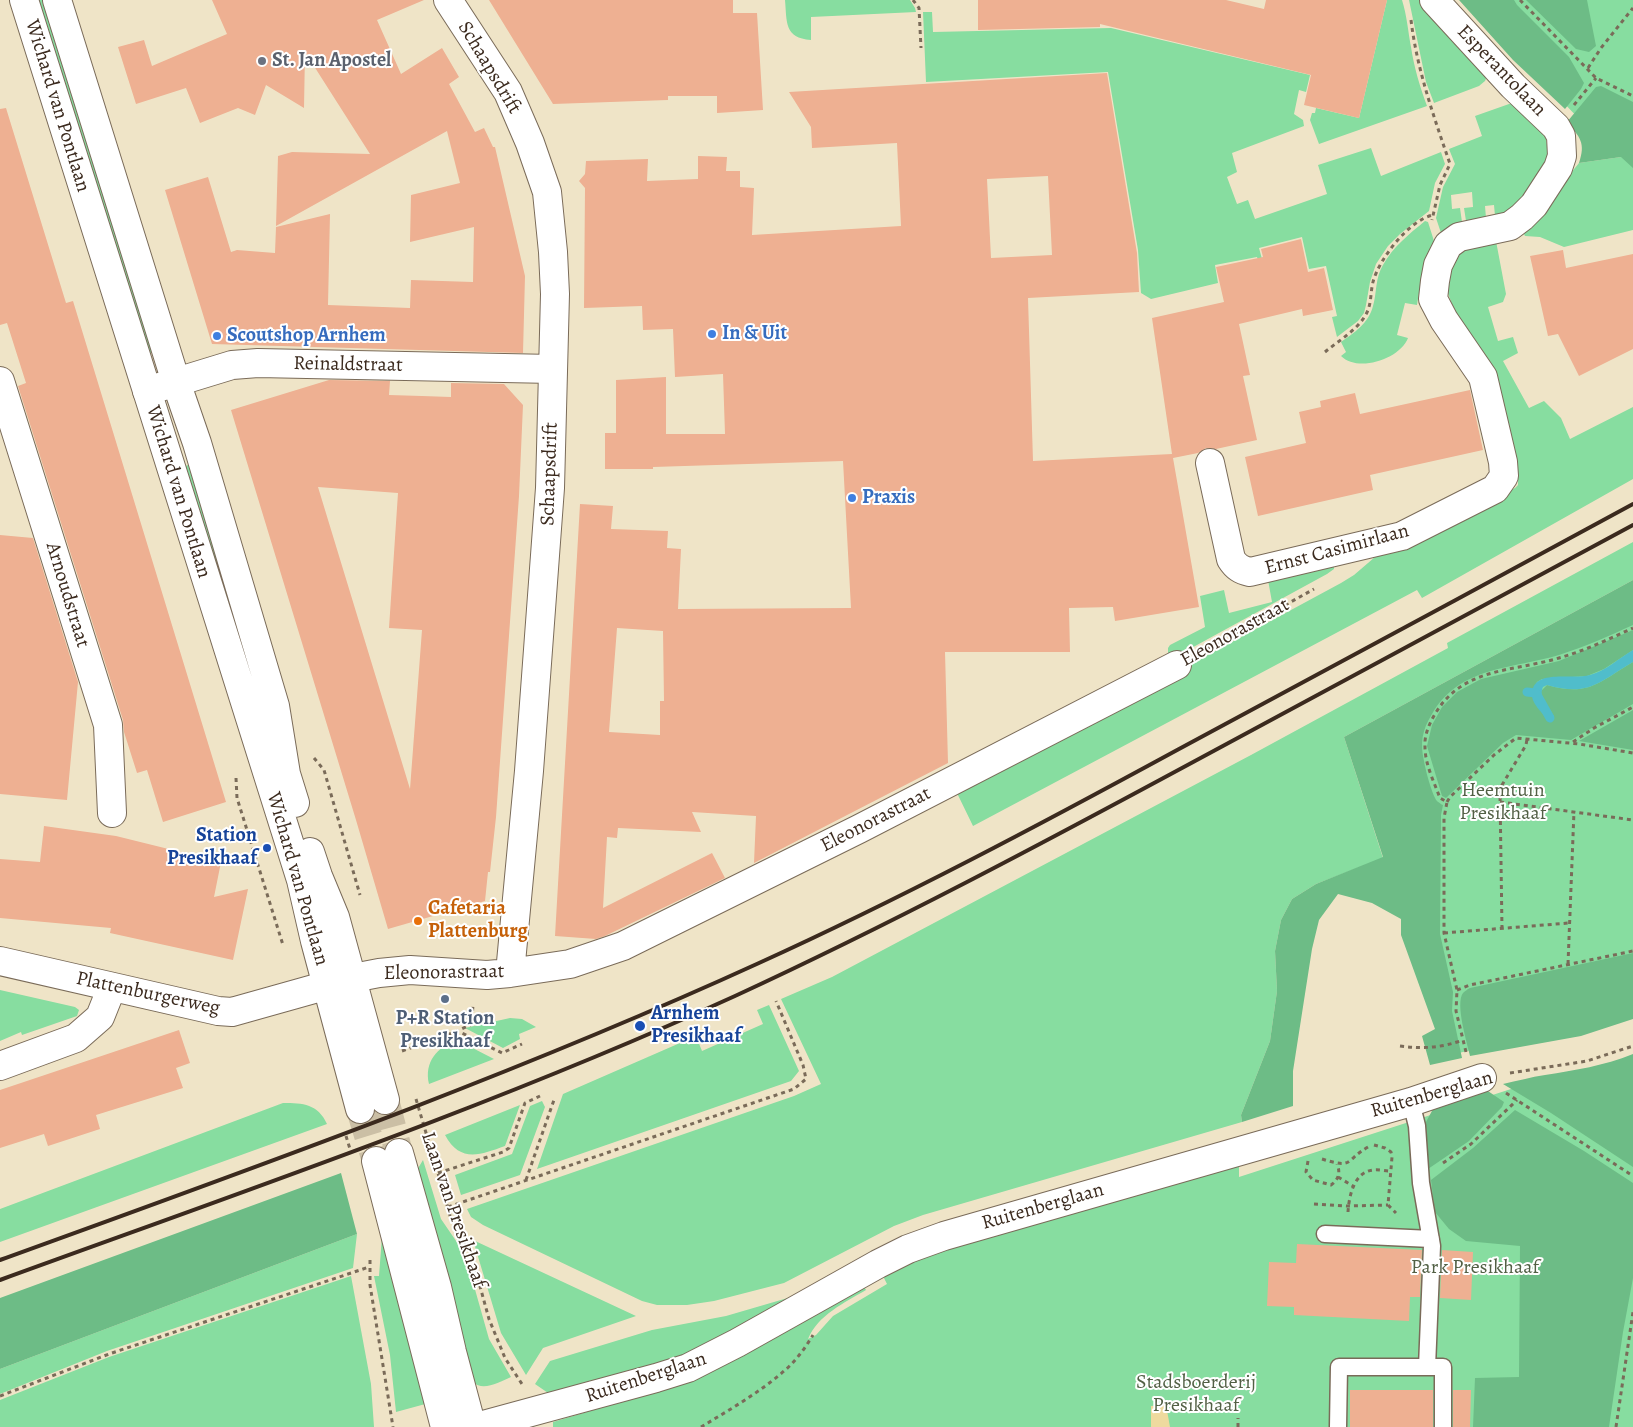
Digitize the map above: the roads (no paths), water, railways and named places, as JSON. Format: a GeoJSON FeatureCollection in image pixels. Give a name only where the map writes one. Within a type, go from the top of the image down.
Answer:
{"type":"FeatureCollection","features":[{"type":"Feature","properties":{"kind":"street","name":"Wichard van Pontlaan"},"geometry":{"type":"LineString","coordinates":[[24,0],[301,880],[315,942],[340,982]]}},
{"type":"Feature","properties":{"kind":"street","name":"Wichard van Pontlaan"},"geometry":{"type":"LineString","coordinates":[[57,0],[176,382],[197,443],[275,706],[286,774],[318,876],[335,917],[340,982]]}},
{"type":"Feature","properties":{"kind":"street","name":"Schaapsdrift"},"geometry":{"type":"LineString","coordinates":[[448,0],[508,92],[530,143],[547,192],[553,252],[555,294],[550,488],[529,771],[510,973]]}},
{"type":"Feature","properties":{"kind":"street","name":"Esperantolaan"},"geometry":{"type":"LineString","coordinates":[[1434,0],[1513,86],[1556,127],[1563,145],[1558,168],[1534,205],[1522,217],[1510,226],[1459,237],[1448,245]]}},
{"type":"Feature","properties":{"kind":"street","name":"Ernst Casimirlaan"},"geometry":{"type":"LineString","coordinates":[[1210,463],[1231,559],[1236,566],[1250,572],[1402,536],[1495,489],[1504,476],[1504,470],[1486,385],[1479,370],[1444,320],[1433,299],[1438,265],[1448,245]]}},
{"type":"Feature","properties":{"kind":"street","name":"Reinaldstraat"},"geometry":{"type":"LineString","coordinates":[[147,391],[232,365],[258,363],[553,369]]}},
{"type":"Feature","properties":{"kind":"street","name":"Arnoudstraat"},"geometry":{"type":"LineString","coordinates":[[0,381],[108,725],[112,813]]}},
{"type":"Feature","properties":{"kind":"street","name":"Eleonorastraat"},"geometry":{"type":"LineString","coordinates":[[340,982],[379,973],[410,970],[487,976],[570,964],[623,946],[859,829],[1177,665]]}},
{"type":"Feature","properties":{"kind":"street","name":"Plattenburgerweg"},"geometry":{"type":"LineString","coordinates":[[0,961],[218,1011],[232,1012],[340,982]]}},
{"type":"Feature","properties":{"kind":"street"},"geometry":{"type":"LineString","coordinates":[[340,982],[385,1100]]}},
{"type":"Feature","properties":{"kind":"street"},"geometry":{"type":"LineString","coordinates":[[340,982],[360,1109]]}},
{"type":"Feature","properties":{"kind":"street"},"geometry":{"type":"LineString","coordinates":[[0,1066],[76,1038],[100,1017],[112,987]]}},
{"type":"Feature","properties":{"kind":"street","name":"Ruitenberglaan"},"geometry":{"type":"LineString","coordinates":[[476,1427],[688,1368],[714,1356],[878,1264],[908,1249],[944,1236],[1411,1102],[1475,1067]]}},
{"type":"Feature","properties":{"kind":"street","name":"Laan van Presikhaaf"},"geometry":{"type":"LineString","coordinates":[[445,1427],[387,1157],[437,1287],[472,1427]]}},
{"type":"Feature","properties":{"kind":"lane"},"geometry":{"type":"LineString","coordinates":[[1411,1102],[1417,1126],[1421,1178],[1432,1246],[1427,1367]]}},
{"type":"Feature","properties":{"kind":"lane"},"geometry":{"type":"LineString","coordinates":[[1325,1234],[1431,1239]]}},
{"type":"Feature","properties":{"kind":"lane"},"geometry":{"type":"LineString","coordinates":[[1338,1427],[1339,1367],[1443,1367],[1443,1427]]}},
{"type":"Feature","properties":{"kind":"water"},"geometry":{"type":"Polygon","coordinates":[[[1633,650],[1633,662],[1593,686],[1573,689],[1547,685],[1543,687],[1543,699],[1554,716],[1547,718],[1535,704],[1532,692],[1537,682],[1550,677],[1583,676],[1596,673],[1633,650]]]}},
{"type":"Feature","properties":{"kind":"waterway"},"geometry":{"type":"LineString","coordinates":[[1527,692],[1536,693],[1550,718]]}},
{"type":"Feature","properties":{"kind":"tunnel"},"geometry":{"type":"LineString","coordinates":[[385,1100],[399,1153]]}},
{"type":"Feature","properties":{"kind":"tunnel"},"geometry":{"type":"LineString","coordinates":[[360,1109],[376,1161]]}},
{"type":"Feature","properties":{"kind":"railway"},"geometry":{"type":"LineString","coordinates":[[0,1260],[288,1155],[478,1082],[572,1044],[759,963],[866,913],[1023,833],[1633,504]]}},
{"type":"Feature","properties":{"kind":"railway"},"geometry":{"type":"LineString","coordinates":[[0,1280],[463,1110],[645,1036],[735,996],[909,912],[1024,852],[1633,525]]}},
{"type":"Feature","properties":{"kind":"place","name":"St. Jan Apostel"},"geometry":{"type":"Point","coordinates":[262,61]}},
{"type":"Feature","properties":{"kind":"place","name":"In & Uit"},"geometry":{"type":"Point","coordinates":[712,334]}},
{"type":"Feature","properties":{"kind":"place","name":"Scoutshop Arnhem"},"geometry":{"type":"Point","coordinates":[217,336]}},
{"type":"Feature","properties":{"kind":"place","name":"Praxis"},"geometry":{"type":"Point","coordinates":[852,498]}},
{"type":"Feature","properties":{"kind":"place","name":"Station Presikhaaf"},"geometry":{"type":"Point","coordinates":[267,848]}},
{"type":"Feature","properties":{"kind":"place","name":"Cafetaria Plattenburg"},"geometry":{"type":"Point","coordinates":[418,921]}},
{"type":"Feature","properties":{"kind":"place","name":"P+R Station Presikhaaf"},"geometry":{"type":"Point","coordinates":[445,999]}},
{"type":"Feature","properties":{"kind":"place","name":"Arnhem Presikhaaf"},"geometry":{"type":"Point","coordinates":[640,1026]}},
{"type":"Feature","properties":{"kind":"park label","name":"Heemtuin Presikhaaf"},"geometry":{"type":"Point","coordinates":[1503,802]}},
{"type":"Feature","properties":{"kind":"park label","name":"Park Presikhaaf"},"geometry":{"type":"Point","coordinates":[1475,1268]}},
{"type":"Feature","properties":{"kind":"park label","name":"Stadsboerderij Presikhaaf"},"geometry":{"type":"Point","coordinates":[1196,1394]}}]}
